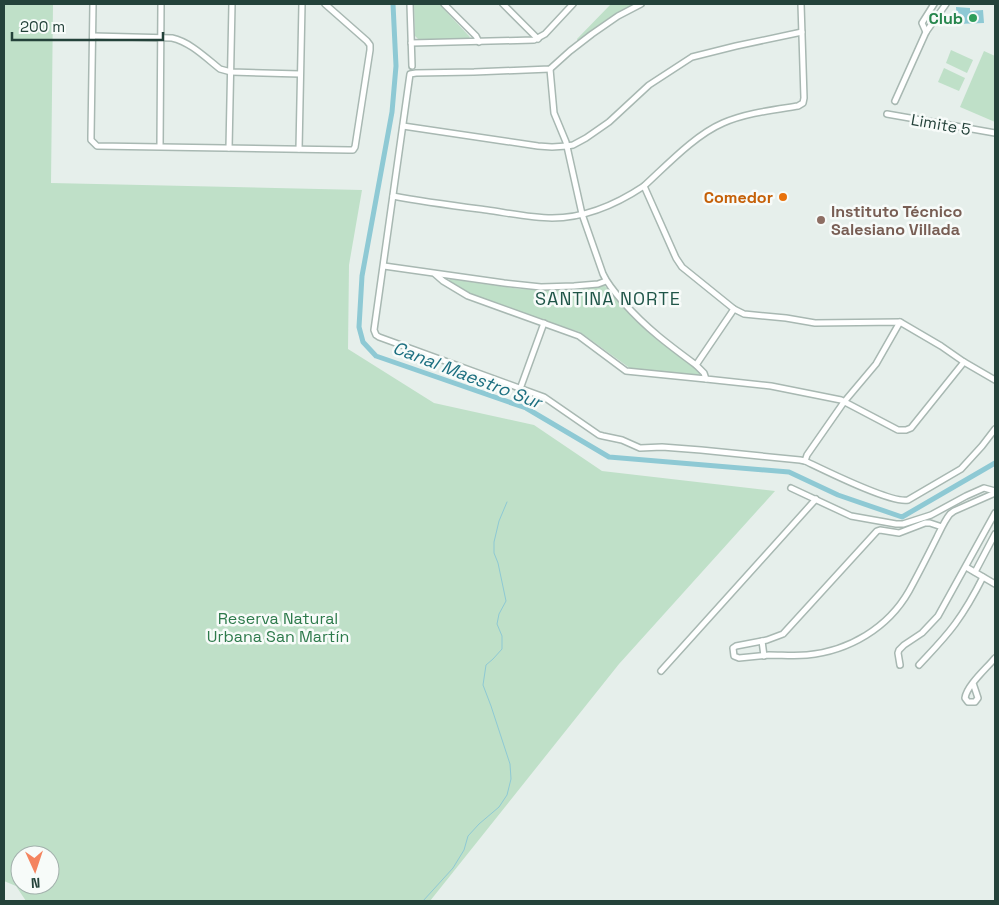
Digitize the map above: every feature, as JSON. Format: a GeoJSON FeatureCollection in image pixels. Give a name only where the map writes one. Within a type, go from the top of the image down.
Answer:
{"type":"FeatureCollection","features":[{"type":"Feature","properties":{"kind":"street"},"geometry":{"type":"LineString","coordinates":[[93,4],[92,140],[97,146],[353,150],[370,45],[367,40],[325,4]]}},
{"type":"Feature","properties":{"kind":"street"},"geometry":{"type":"LineString","coordinates":[[160,146],[161,4]]}},
{"type":"Feature","properties":{"kind":"street"},"geometry":{"type":"LineString","coordinates":[[229,148],[232,4]]}},
{"type":"Feature","properties":{"kind":"street"},"geometry":{"type":"LineString","coordinates":[[299,149],[302,4]]}},
{"type":"Feature","properties":{"kind":"street"},"geometry":{"type":"LineString","coordinates":[[410,4],[412,66]]}},
{"type":"Feature","properties":{"kind":"street"},"geometry":{"type":"LineString","coordinates":[[444,4],[476,36],[479,42]]}},
{"type":"Feature","properties":{"kind":"street"},"geometry":{"type":"LineString","coordinates":[[503,4],[538,38]]}},
{"type":"Feature","properties":{"kind":"street"},"geometry":{"type":"LineString","coordinates":[[641,4],[618,16],[592,34],[550,69],[412,73],[409,75],[374,330],[376,335],[547,398],[603,436],[622,440],[643,448],[662,447],[701,450],[805,461],[878,494],[905,501],[961,469],[995,429]]}},
{"type":"Feature","properties":{"kind":"street"},"geometry":{"type":"LineString","coordinates":[[393,196],[430,203],[543,218],[562,218],[614,204],[644,186],[697,139],[724,122],[746,115],[801,105],[804,98],[801,4]]}},
{"type":"Feature","properties":{"kind":"street"},"geometry":{"type":"LineString","coordinates":[[926,32],[922,22],[934,4]]}},
{"type":"Feature","properties":{"kind":"street"},"geometry":{"type":"LineString","coordinates":[[896,100],[926,32],[946,4]]}},
{"type":"Feature","properties":{"kind":"street"},"geometry":{"type":"LineString","coordinates":[[411,43],[529,41],[545,34],[571,5]]}},
{"type":"Feature","properties":{"kind":"street"},"geometry":{"type":"LineString","coordinates":[[403,126],[538,146],[567,146],[580,142],[604,126],[649,86],[692,57],[802,32]]}},
{"type":"Feature","properties":{"kind":"street"},"geometry":{"type":"LineString","coordinates":[[93,36],[179,39],[220,69],[231,72],[300,74]]}},
{"type":"Feature","properties":{"kind":"street"},"geometry":{"type":"LineString","coordinates":[[550,69],[554,113],[567,146],[582,214],[606,280],[646,326],[702,370],[706,379]]}},
{"type":"Feature","properties":{"kind":"street","name":"Limite 5"},"geometry":{"type":"LineString","coordinates":[[887,114],[995,133]]}},
{"type":"Feature","properties":{"kind":"street"},"geometry":{"type":"LineString","coordinates":[[644,186],[680,265],[734,309],[744,314],[815,323],[900,322],[995,380]]}},
{"type":"Feature","properties":{"kind":"street"},"geometry":{"type":"LineString","coordinates":[[384,266],[541,287],[598,284],[606,280]]}},
{"type":"Feature","properties":{"kind":"street"},"geometry":{"type":"LineString","coordinates":[[435,274],[468,296],[583,338],[628,372],[772,386],[844,402],[898,430],[909,429],[964,362]]}},
{"type":"Feature","properties":{"kind":"street"},"geometry":{"type":"LineString","coordinates":[[696,365],[734,309]]}},
{"type":"Feature","properties":{"kind":"street"},"geometry":{"type":"LineString","coordinates":[[805,461],[844,402],[876,364],[900,322]]}},
{"type":"Feature","properties":{"kind":"street"},"geometry":{"type":"LineString","coordinates":[[520,389],[544,323]]}},
{"type":"Feature","properties":{"kind":"street"},"geometry":{"type":"LineString","coordinates":[[791,488],[851,516],[886,523],[903,524],[931,515],[984,488],[995,493]]}},
{"type":"Feature","properties":{"kind":"street"},"geometry":{"type":"LineString","coordinates":[[942,527],[925,523],[899,532],[877,531],[783,634],[774,638],[736,646],[732,651],[734,656],[739,658],[805,656],[846,646],[878,628],[903,600],[948,516],[954,511],[995,493]]}},
{"type":"Feature","properties":{"kind":"street"},"geometry":{"type":"LineString","coordinates":[[661,671],[816,499]]}},
{"type":"Feature","properties":{"kind":"street"},"geometry":{"type":"LineString","coordinates":[[900,665],[899,650],[922,633],[938,616],[995,513]]}},
{"type":"Feature","properties":{"kind":"street"},"geometry":{"type":"LineString","coordinates":[[975,572],[995,534]]}},
{"type":"Feature","properties":{"kind":"street"},"geometry":{"type":"LineString","coordinates":[[966,568],[995,584]]}},
{"type":"Feature","properties":{"kind":"street"},"geometry":{"type":"LineString","coordinates":[[918,665],[939,644],[954,625],[983,577]]}},
{"type":"Feature","properties":{"kind":"street"},"geometry":{"type":"LineString","coordinates":[[762,641],[764,656]]}},
{"type":"Feature","properties":{"kind":"street"},"geometry":{"type":"LineString","coordinates":[[973,683],[995,658]]}},
{"type":"Feature","properties":{"kind":"green space","name":"Reserva Natural Urbana San Martín"},"geometry":{"type":"Polygon","coordinates":[[[4,4],[53,4],[51,183],[362,190],[349,265],[348,349],[434,403],[534,425],[602,471],[775,491],[619,664],[430,901],[26,901],[22,895],[60,895],[60,845],[10,845],[10,884],[4,881],[4,4]]]}},
{"type":"Feature","properties":{"kind":"green space"},"geometry":{"type":"Polygon","coordinates":[[[414,4],[439,4],[470,37],[419,40],[415,36],[414,4]]]}},
{"type":"Feature","properties":{"kind":"green space"},"geometry":{"type":"Polygon","coordinates":[[[611,4],[635,4],[620,12],[578,42],[577,39],[611,4]]]}},
{"type":"Feature","properties":{"kind":"green space"},"geometry":{"type":"Polygon","coordinates":[[[951,50],[973,60],[967,73],[946,63],[951,50]]]}},
{"type":"Feature","properties":{"kind":"green space"},"geometry":{"type":"Polygon","coordinates":[[[984,51],[995,56],[995,122],[960,107],[984,51]]]}},
{"type":"Feature","properties":{"kind":"green space"},"geometry":{"type":"Polygon","coordinates":[[[944,68],[965,78],[959,91],[938,82],[944,68]]]}},
{"type":"Feature","properties":{"kind":"green space"},"geometry":{"type":"Polygon","coordinates":[[[450,279],[520,289],[549,290],[604,285],[646,329],[699,372],[700,375],[631,369],[580,332],[470,294],[448,282],[450,279]]]}},
{"type":"Feature","properties":{"kind":"water"},"geometry":{"type":"Polygon","coordinates":[[[956,7],[970,8],[970,11],[983,10],[984,23],[957,24],[956,7]]]}},
{"type":"Feature","properties":{"kind":"waterway","name":"Canal Maestro Sur"},"geometry":{"type":"LineString","coordinates":[[393,4],[396,66],[392,112],[362,276],[359,327],[363,342],[376,356],[526,408],[609,457],[789,472],[838,495],[902,517],[995,463]]}},
{"type":"Feature","properties":{"kind":"waterway"},"geometry":{"type":"LineString","coordinates":[[423,901],[453,868],[464,850],[468,836],[499,807],[507,795],[511,779],[510,764],[483,685],[486,665],[502,649],[502,636],[497,624],[499,614],[506,601],[494,553],[494,542],[499,521],[507,502]]}},
{"type":"Feature","properties":{"kind":"place","name":"Club"},"geometry":{"type":"Point","coordinates":[973,18]}},
{"type":"Feature","properties":{"kind":"place","name":"Comedor"},"geometry":{"type":"Point","coordinates":[783,197]}},
{"type":"Feature","properties":{"kind":"place","name":"Instituto Técnico Salesiano Villada"},"geometry":{"type":"Point","coordinates":[821,220]}},
{"type":"Feature","properties":{"kind":"district","name":"SANTINA NORTE"},"geometry":{"type":"Point","coordinates":[608,299]}}]}
